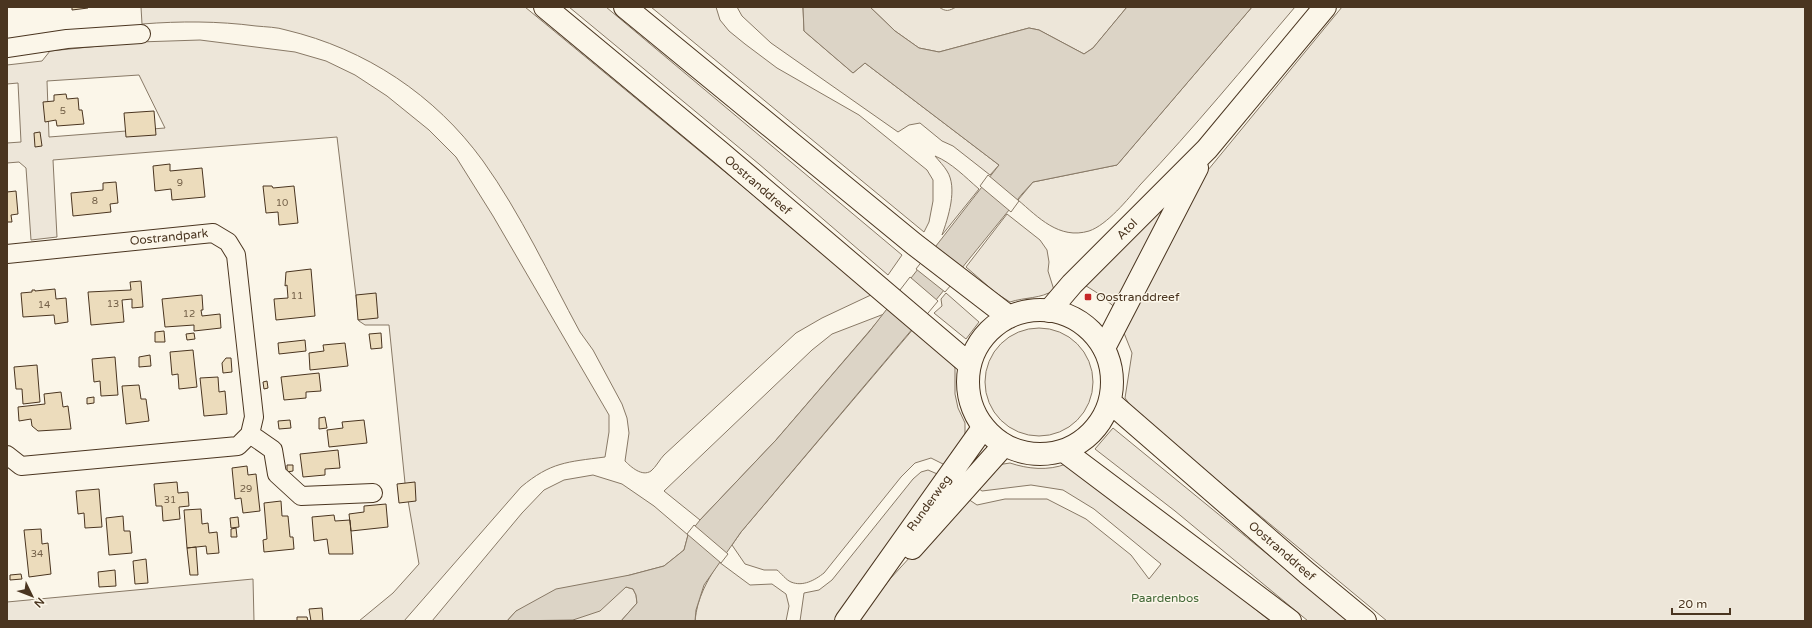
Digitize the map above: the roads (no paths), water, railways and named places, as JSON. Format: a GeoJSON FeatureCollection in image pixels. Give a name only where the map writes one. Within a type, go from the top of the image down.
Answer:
{"type":"FeatureCollection","features":[{"type":"Feature","properties":{"kind":"main road","name":"Oostranddreef"},"geometry":{"type":"LineString","coordinates":[[544,7],[721,153],[970,365]]}},
{"type":"Feature","properties":{"kind":"main road"},"geometry":{"type":"LineString","coordinates":[[625,7],[914,244],[1009,317]]}},
{"type":"Feature","properties":{"kind":"main road","name":"Atol"},"geometry":{"type":"LineString","coordinates":[[1049,311],[1072,284],[1207,149],[1325,7]]}},
{"type":"Feature","properties":{"kind":"main road","name":"Atol"},"geometry":{"type":"LineString","coordinates":[[1104,348],[1207,149]]}},
{"type":"Feature","properties":{"kind":"main road"},"geometry":{"type":"LineString","coordinates":[[1035,310],[1049,311],[1065,314],[1081,323],[1094,334],[1104,348],[1110,365],[1112,384],[1110,402],[1103,418],[1092,432],[1079,443],[1052,454],[1033,454],[1015,450],[1004,445],[983,428],[974,414],[969,398],[967,382],[970,365],[975,350],[984,336],[996,325],[1009,317],[1035,310]]}},
{"type":"Feature","properties":{"kind":"main road","name":"Oostranddreef"},"geometry":{"type":"LineString","coordinates":[[1110,402],[1301,568],[1365,621]]}},
{"type":"Feature","properties":{"kind":"main road","name":"Runderweg"},"geometry":{"type":"LineString","coordinates":[[846,621],[983,428]]}},
{"type":"Feature","properties":{"kind":"main road","name":"Runderweg"},"geometry":{"type":"LineString","coordinates":[[876,579],[912,548],[1004,445]]}},
{"type":"Feature","properties":{"kind":"main road"},"geometry":{"type":"LineString","coordinates":[[1064,450],[1290,621]]}},
{"type":"Feature","properties":{"kind":"street"},"geometry":{"type":"LineString","coordinates":[[7,48],[67,39],[141,34]]}},
{"type":"Feature","properties":{"kind":"street","name":"Oostrandpark"},"geometry":{"type":"LineString","coordinates":[[7,254],[213,233],[228,242],[236,255],[254,417],[250,434]]}},
{"type":"Feature","properties":{"kind":"street"},"geometry":{"type":"LineString","coordinates":[[7,455],[21,466],[238,446],[250,434],[273,450],[276,474],[301,496],[373,493]]}},
{"type":"Feature","properties":{"kind":"place","name":"Oostranddreef"},"geometry":{"type":"Point","coordinates":[1088,297]}},
{"type":"Feature","properties":{"kind":"park label","name":"Paardenbos"},"geometry":{"type":"Point","coordinates":[1165,598]}}]}
